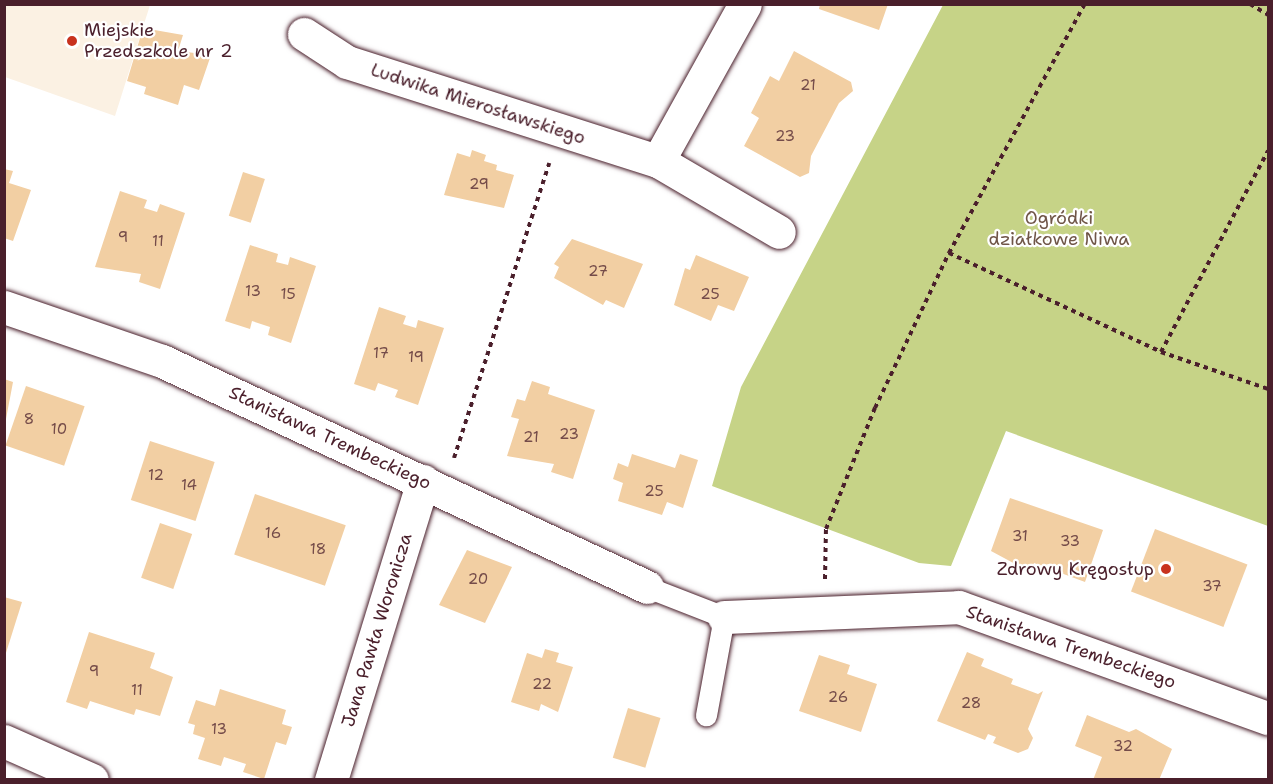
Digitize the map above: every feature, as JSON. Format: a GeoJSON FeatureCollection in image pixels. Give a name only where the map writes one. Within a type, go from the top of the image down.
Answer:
{"type":"FeatureCollection","features":[{"type":"Feature","properties":{"kind":"street"},"geometry":{"type":"LineString","coordinates":[[658,161],[745,4]]}},
{"type":"Feature","properties":{"kind":"street","name":"Ludwika Mierosławskiego"},"geometry":{"type":"LineString","coordinates":[[304,34],[347,62],[658,161],[779,232]]}},
{"type":"Feature","properties":{"kind":"street","name":"Stanisława Trembeckiego"},"geometry":{"type":"LineString","coordinates":[[4,307],[162,361],[647,587]]}},
{"type":"Feature","properties":{"kind":"street","name":"Jana Pawła Woronicza"},"geometry":{"type":"LineString","coordinates":[[331,780],[434,486]]}},
{"type":"Feature","properties":{"kind":"street","name":"Stanisława Trembeckiego"},"geometry":{"type":"LineString","coordinates":[[724,617],[959,607],[1269,718]]}},
{"type":"Feature","properties":{"kind":"street"},"geometry":{"type":"LineString","coordinates":[[4,741],[92,780]]}},
{"type":"Feature","properties":{"kind":"lane"},"geometry":{"type":"LineString","coordinates":[[647,587],[724,617],[706,715]]}},
{"type":"Feature","properties":{"kind":"path"},"geometry":{"type":"LineString","coordinates":[[824,613],[826,529],[875,408],[949,253],[1085,4]]}},
{"type":"Feature","properties":{"kind":"path"},"geometry":{"type":"LineString","coordinates":[[1250,4],[1269,15]]}},
{"type":"Feature","properties":{"kind":"path"},"geometry":{"type":"LineString","coordinates":[[434,486],[560,130]]}},
{"type":"Feature","properties":{"kind":"path"},"geometry":{"type":"LineString","coordinates":[[1161,352],[1269,151]]}},
{"type":"Feature","properties":{"kind":"path"},"geometry":{"type":"LineString","coordinates":[[949,253],[1161,352],[1269,389]]}},
{"type":"Feature","properties":{"kind":"shaded area","name":"Miejskie Przedszkole nr 2"},"geometry":{"type":"Polygon","coordinates":[[[5,4],[150,5],[115,116],[5,77],[5,4]]]}},
{"type":"Feature","properties":{"kind":"green space","name":"Ogródki działkowe Niwa"},"geometry":{"type":"Polygon","coordinates":[[[943,5],[1268,5],[1268,526],[1006,431],[951,566],[919,563],[712,486],[741,387],[943,5]]]}},
{"type":"Feature","properties":{"kind":"building"},"geometry":{"type":"Polygon","coordinates":[[[820,4],[888,4],[879,30],[819,9],[820,4]]]}},
{"type":"Feature","properties":{"kind":"building"},"geometry":{"type":"Polygon","coordinates":[[[143,28],[183,35],[178,51],[211,55],[199,90],[184,85],[178,105],[144,94],[146,87],[127,81],[143,28]]]}},
{"type":"Feature","properties":{"kind":"building"},"geometry":{"type":"Polygon","coordinates":[[[794,51],[851,82],[853,91],[839,103],[811,156],[809,173],[800,177],[744,146],[759,118],[751,113],[770,76],[779,81],[794,51]]]}},
{"type":"Feature","properties":{"kind":"building"},"geometry":{"type":"Polygon","coordinates":[[[472,150],[486,155],[484,161],[497,165],[496,170],[514,175],[504,208],[444,195],[457,153],[470,157],[472,150]]]}},
{"type":"Feature","properties":{"kind":"building"},"geometry":{"type":"Polygon","coordinates":[[[4,169],[13,171],[9,183],[31,190],[13,241],[4,238],[4,169]]]}},
{"type":"Feature","properties":{"kind":"building"},"geometry":{"type":"Polygon","coordinates":[[[243,172],[265,179],[251,223],[229,216],[243,172]]]}},
{"type":"Feature","properties":{"kind":"building"},"geometry":{"type":"Polygon","coordinates":[[[120,191],[147,200],[144,208],[157,212],[160,204],[185,213],[160,289],[139,282],[141,274],[95,267],[120,191]]]}},
{"type":"Feature","properties":{"kind":"building"},"geometry":{"type":"Polygon","coordinates":[[[572,239],[643,264],[624,308],[606,300],[603,305],[554,278],[559,267],[554,264],[572,239]]]}},
{"type":"Feature","properties":{"kind":"building"},"geometry":{"type":"Polygon","coordinates":[[[250,245],[278,254],[276,262],[288,265],[290,257],[316,266],[291,343],[268,335],[270,327],[252,321],[250,329],[225,321],[250,245]]]}},
{"type":"Feature","properties":{"kind":"building"},"geometry":{"type":"Polygon","coordinates":[[[696,255],[749,277],[734,311],[718,305],[711,321],[674,305],[685,268],[690,270],[696,255]]]}},
{"type":"Feature","properties":{"kind":"building"},"geometry":{"type":"Polygon","coordinates":[[[379,307],[406,316],[403,324],[416,328],[418,320],[444,328],[418,405],[395,397],[398,390],[378,383],[375,391],[354,384],[379,307]]]}},
{"type":"Feature","properties":{"kind":"building"},"geometry":{"type":"Polygon","coordinates":[[[4,379],[13,382],[6,419],[4,419],[4,379]]]}},
{"type":"Feature","properties":{"kind":"building"},"geometry":{"type":"Polygon","coordinates":[[[532,381],[550,387],[548,394],[595,410],[573,479],[551,472],[554,464],[507,456],[519,419],[511,417],[517,399],[525,401],[532,381]]]}},
{"type":"Feature","properties":{"kind":"building"},"geometry":{"type":"Polygon","coordinates":[[[26,386],[85,406],[64,466],[5,446],[26,386]]]}},
{"type":"Feature","properties":{"kind":"building"},"geometry":{"type":"Polygon","coordinates":[[[150,441],[215,462],[196,521],[131,500],[150,441]]]}},
{"type":"Feature","properties":{"kind":"building"},"geometry":{"type":"Polygon","coordinates":[[[632,454],[675,468],[680,454],[698,460],[683,508],[667,502],[662,515],[618,501],[623,483],[613,479],[618,463],[628,467],[632,454]]]}},
{"type":"Feature","properties":{"kind":"building"},"geometry":{"type":"Polygon","coordinates":[[[255,494],[346,525],[325,586],[234,555],[255,494]]]}},
{"type":"Feature","properties":{"kind":"building"},"geometry":{"type":"Polygon","coordinates":[[[1010,498],[1103,530],[1085,582],[1034,563],[1030,572],[991,551],[1010,498]]]}},
{"type":"Feature","properties":{"kind":"building"},"geometry":{"type":"Polygon","coordinates":[[[160,523],[192,534],[173,589],[141,578],[160,523]]]}},
{"type":"Feature","properties":{"kind":"building"},"geometry":{"type":"Polygon","coordinates":[[[1155,529],[1247,564],[1223,627],[1131,592],[1155,529]]]}},
{"type":"Feature","properties":{"kind":"building"},"geometry":{"type":"Polygon","coordinates":[[[467,550],[512,567],[485,623],[439,605],[467,550]]]}},
{"type":"Feature","properties":{"kind":"building"},"geometry":{"type":"Polygon","coordinates":[[[4,597],[22,602],[5,656],[4,656],[4,597]]]}},
{"type":"Feature","properties":{"kind":"building"},"geometry":{"type":"Polygon","coordinates":[[[89,632],[155,653],[150,668],[173,677],[160,716],[136,709],[134,715],[90,701],[87,709],[66,702],[89,632]]]}},
{"type":"Feature","properties":{"kind":"building"},"geometry":{"type":"Polygon","coordinates":[[[545,649],[559,653],[556,662],[573,667],[558,712],[541,704],[539,711],[511,702],[527,653],[542,658],[545,649]]]}},
{"type":"Feature","properties":{"kind":"building"},"geometry":{"type":"Polygon","coordinates":[[[967,652],[984,659],[981,666],[1013,679],[1011,684],[1038,694],[1043,691],[1028,729],[1033,738],[1028,749],[1018,753],[993,743],[996,737],[988,734],[985,740],[937,721],[967,652]]]}},
{"type":"Feature","properties":{"kind":"building"},"geometry":{"type":"Polygon","coordinates":[[[819,655],[850,665],[847,674],[877,684],[861,732],[799,711],[819,655]]]}},
{"type":"Feature","properties":{"kind":"building"},"geometry":{"type":"Polygon","coordinates":[[[220,689],[286,710],[282,724],[292,727],[286,745],[276,742],[264,779],[243,772],[246,764],[224,757],[221,766],[198,759],[205,738],[193,734],[195,725],[188,723],[196,700],[215,706],[220,689]]]}},
{"type":"Feature","properties":{"kind":"building"},"geometry":{"type":"Polygon","coordinates":[[[628,708],[661,718],[645,768],[613,758],[628,708]]]}},
{"type":"Feature","properties":{"kind":"building"},"geometry":{"type":"Polygon","coordinates":[[[1087,715],[1129,732],[1136,729],[1172,749],[1159,780],[1093,780],[1102,757],[1075,746],[1087,715]]]}},
{"type":"Feature","properties":{"kind":"place","name":"Miejskie Przedszkole nr 2"},"geometry":{"type":"Point","coordinates":[72,41]}},
{"type":"Feature","properties":{"kind":"place","name":"Zdrowy Kręgosłup"},"geometry":{"type":"Point","coordinates":[1166,569]}}]}
